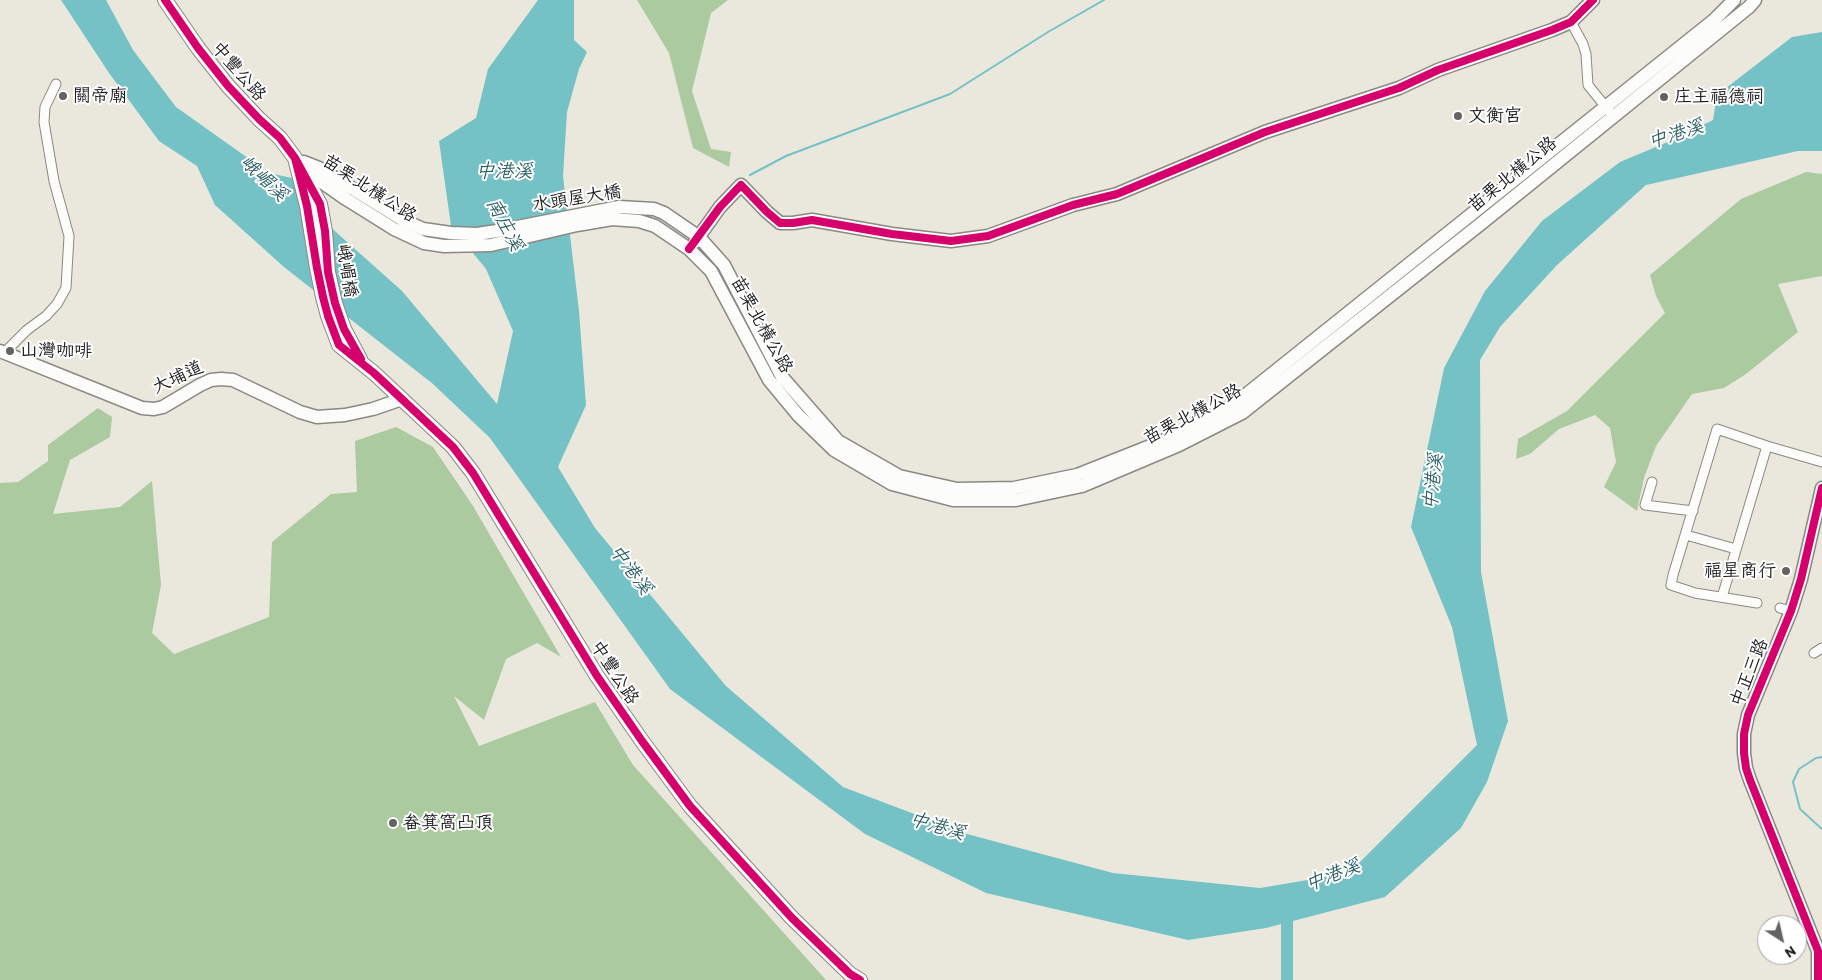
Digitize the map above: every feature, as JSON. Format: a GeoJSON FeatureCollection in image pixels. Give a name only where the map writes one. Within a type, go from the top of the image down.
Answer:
{"type":"FeatureCollection","features":[{"type":"Feature","properties":{"kind":"main road","name":"中豐公路"},"geometry":{"type":"LineString","coordinates":[[165,0],[198,48],[228,86],[280,138],[295,158],[320,204]]}},
{"type":"Feature","properties":{"kind":"main road"},"geometry":{"type":"LineString","coordinates":[[689,249],[720,206],[741,184],[780,223],[812,220],[892,234],[951,241],[988,236],[1073,205],[1117,194],[1264,132],[1399,88],[1438,70],[1571,22],[1593,0]]}},
{"type":"Feature","properties":{"kind":"main road","name":"苗栗北橫公路"},"geometry":{"type":"LineString","coordinates":[[689,249],[711,271],[769,380],[798,415],[834,450],[892,484],[953,500],[1016,500],[1082,486],[1179,445],[1242,413],[1484,222],[1714,20],[1734,0]]}},
{"type":"Feature","properties":{"kind":"main road","name":"苗栗北橫公路"},"geometry":{"type":"LineString","coordinates":[[699,236],[724,265],[782,377],[838,440],[899,476],[957,489],[1014,488],[1077,475],[1173,437],[1232,406],[1610,111],[1748,7],[1754,0]]}},
{"type":"Feature","properties":{"kind":"main road","name":"中豐公路"},"geometry":{"type":"LineString","coordinates":[[295,158],[302,189]]}},
{"type":"Feature","properties":{"kind":"main road","name":"苗栗北橫公路"},"geometry":{"type":"LineString","coordinates":[[295,158],[316,178],[346,199],[394,229],[424,243]]}},
{"type":"Feature","properties":{"kind":"main road","name":"苗栗北橫公路"},"geometry":{"type":"LineString","coordinates":[[295,158],[319,168],[389,213],[423,229]]}},
{"type":"Feature","properties":{"kind":"main road","name":"峨嵋橋"},"geometry":{"type":"LineString","coordinates":[[302,189],[308,206],[317,268],[328,316],[345,343]]}},
{"type":"Feature","properties":{"kind":"main road"},"geometry":{"type":"LineString","coordinates":[[320,204],[333,197],[346,199]]}},
{"type":"Feature","properties":{"kind":"main road","name":"峨嵋橋"},"geometry":{"type":"LineString","coordinates":[[320,204],[325,231],[328,272],[345,343]]}},
{"type":"Feature","properties":{"kind":"main road","name":"水頭屋大橋"},"geometry":{"type":"LineString","coordinates":[[423,229],[451,233],[490,232],[595,211],[631,207],[654,209],[664,213],[699,236]]}},
{"type":"Feature","properties":{"kind":"main road","name":"水頭屋大橋"},"geometry":{"type":"LineString","coordinates":[[424,243],[444,246],[491,245],[577,225],[612,219],[629,219],[655,226],[689,249]]}},
{"type":"Feature","properties":{"kind":"main road","name":"中豐公路"},"geometry":{"type":"LineString","coordinates":[[345,343],[365,367],[453,447],[473,473],[597,676],[690,806],[792,918],[850,974],[860,980]]}},
{"type":"Feature","properties":{"kind":"main road","name":"大埔道"},"geometry":{"type":"LineString","coordinates":[[2,352],[142,408],[154,409],[163,407],[200,385],[211,380],[221,379],[233,380],[300,412],[316,416],[328,417],[373,410],[402,399]]}},
{"type":"Feature","properties":{"kind":"main road","name":"中正三路"},"geometry":{"type":"LineString","coordinates":[[1818,980],[1817,935],[1750,780],[1744,753],[1744,734],[1748,715],[1786,610],[1801,579],[1822,488]]}},
{"type":"Feature","properties":{"kind":"street"},"geometry":{"type":"LineString","coordinates":[[1571,22],[1584,49],[1588,85],[1610,111]]}},
{"type":"Feature","properties":{"kind":"street"},"geometry":{"type":"LineString","coordinates":[[2,352],[58,304],[66,288],[69,236],[54,181],[44,122],[45,107],[56,84]]}},
{"type":"Feature","properties":{"kind":"street"},"geometry":{"type":"LineString","coordinates":[[1757,603],[1695,593],[1671,585],[1717,429],[1822,462]]}},
{"type":"Feature","properties":{"kind":"street"},"geometry":{"type":"LineString","coordinates":[[1722,597],[1767,446]]}},
{"type":"Feature","properties":{"kind":"street"},"geometry":{"type":"LineString","coordinates":[[1652,482],[1645,505],[1693,511]]}},
{"type":"Feature","properties":{"kind":"street"},"geometry":{"type":"LineString","coordinates":[[1686,535],[1736,549]]}},
{"type":"Feature","properties":{"kind":"green space"},"geometry":{"type":"Polygon","coordinates":[[[637,0],[728,0],[711,13],[692,91],[711,149],[731,152],[729,167],[693,148],[669,53],[637,0]]]}},
{"type":"Feature","properties":{"kind":"green space"},"geometry":{"type":"Polygon","coordinates":[[[1806,172],[1822,174],[1822,276],[1778,284],[1798,332],[1746,374],[1724,388],[1692,394],[1656,446],[1644,478],[1637,511],[1604,487],[1616,462],[1610,428],[1595,415],[1559,429],[1530,454],[1516,459],[1518,439],[1567,411],[1665,313],[1656,296],[1650,275],[1741,199],[1806,172]]]}},
{"type":"Feature","properties":{"kind":"green space"},"geometry":{"type":"Polygon","coordinates":[[[98,408],[112,417],[110,437],[70,460],[53,514],[120,507],[152,481],[161,585],[152,633],[174,654],[269,617],[272,542],[331,494],[357,492],[355,441],[396,427],[433,447],[473,506],[561,657],[537,643],[506,659],[484,720],[454,696],[479,746],[595,702],[633,765],[826,980],[0,980],[0,483],[18,482],[48,461],[48,445],[98,408]]]}},
{"type":"Feature","properties":{"kind":"water","name":"中港溪"},"geometry":{"type":"Polygon","coordinates":[[[61,0],[106,0],[133,50],[176,107],[269,173],[292,178],[327,224],[402,291],[497,404],[513,331],[486,269],[451,226],[439,141],[476,118],[488,69],[538,0],[574,0],[574,40],[587,52],[579,69],[567,112],[563,176],[579,311],[586,405],[558,467],[595,528],[726,686],[843,787],[967,834],[1113,873],[1260,888],[1349,873],[1477,745],[1452,627],[1411,527],[1444,368],[1485,291],[1542,221],[1620,162],[1675,139],[1713,120],[1717,95],[1792,37],[1822,32],[1822,151],[1798,151],[1646,185],[1557,265],[1500,327],[1480,360],[1481,572],[1508,721],[1487,782],[1461,828],[1385,897],[1266,928],[1188,940],[986,893],[865,834],[670,689],[490,438],[433,384],[284,267],[215,205],[197,166],[159,141],[109,73],[61,0]]]}},
{"type":"Feature","properties":{"kind":"waterway"},"geometry":{"type":"LineString","coordinates":[[750,175],[786,156],[950,94],[1048,32],[1104,0]]}},
{"type":"Feature","properties":{"kind":"waterway"},"geometry":{"type":"LineString","coordinates":[[1822,757],[1816,758],[1799,769],[1793,782],[1800,809],[1822,829]]}},
{"type":"Feature","properties":{"kind":"waterway"},"geometry":{"type":"LineString","coordinates":[[1287,913],[1287,980]]}},
{"type":"Feature","properties":{"kind":"cycle path"},"geometry":{"type":"LineString","coordinates":[[165,0],[198,48],[228,86],[280,138],[295,158],[320,204],[325,231],[328,272],[335,303],[344,329],[361,359]]}},
{"type":"Feature","properties":{"kind":"cycle path"},"geometry":{"type":"LineString","coordinates":[[689,249],[720,207],[741,185],[780,223],[812,220],[892,234],[951,241],[988,236],[1073,205],[1117,194],[1265,132],[1399,88],[1438,70],[1552,30],[1571,22],[1593,0]]}},
{"type":"Feature","properties":{"kind":"cycle path"},"geometry":{"type":"LineString","coordinates":[[295,158],[307,206],[323,297],[339,345],[374,373],[453,447],[473,473],[597,676],[690,806],[792,918],[850,974],[860,980]]}},
{"type":"Feature","properties":{"kind":"cycle path"},"geometry":{"type":"LineString","coordinates":[[1818,980],[1818,951],[1750,780],[1744,753],[1744,734],[1748,715],[1791,611],[1801,579],[1822,488]]}},
{"type":"Feature","properties":{"kind":"place","name":"關帝廟"},"geometry":{"type":"Point","coordinates":[63,96]}},
{"type":"Feature","properties":{"kind":"place","name":"庄主福德祠"},"geometry":{"type":"Point","coordinates":[1664,97]}},
{"type":"Feature","properties":{"kind":"place","name":"文衡宮"},"geometry":{"type":"Point","coordinates":[1458,116]}},
{"type":"Feature","properties":{"kind":"place","name":"山灣咖啡"},"geometry":{"type":"Point","coordinates":[10,351]}},
{"type":"Feature","properties":{"kind":"place","name":"福星商行"},"geometry":{"type":"Point","coordinates":[1786,571]}},
{"type":"Feature","properties":{"kind":"place","name":"畚箕窩凸頂"},"geometry":{"type":"Point","coordinates":[393,823]}},
{"type":"Feature","properties":{"kind":"water label","name":"峨嵋溪"},"geometry":{"type":"Point","coordinates":[263,179]}},
{"type":"Feature","properties":{"kind":"water label","name":"南庄溪"},"geometry":{"type":"Point","coordinates":[504,225]}}]}
